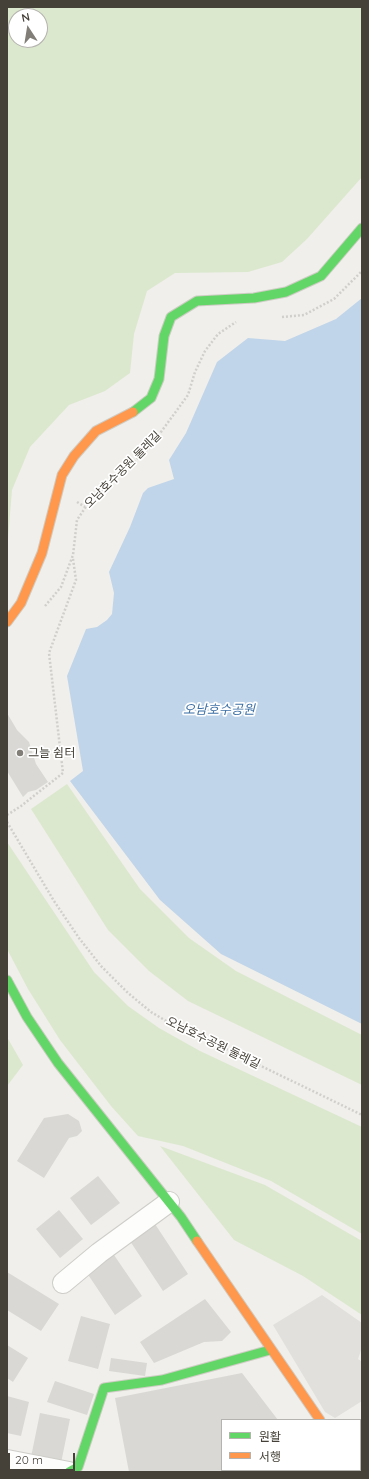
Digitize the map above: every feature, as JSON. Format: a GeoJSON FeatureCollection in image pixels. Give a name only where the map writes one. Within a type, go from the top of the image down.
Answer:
{"type":"FeatureCollection","features":[{"type":"Feature","properties":{"kind":"street"},"geometry":{"type":"LineString","coordinates":[[7,622],[21,603],[38,565],[62,475],[74,456],[96,431],[128,416],[151,398],[159,379],[164,336],[171,317],[183,308],[197,301],[254,298],[286,292],[321,276],[362,228]]}},
{"type":"Feature","properties":{"kind":"street"},"geometry":{"type":"LineString","coordinates":[[7,980],[27,1017],[58,1063],[169,1202],[270,1350],[319,1419]]}},
{"type":"Feature","properties":{"kind":"street"},"geometry":{"type":"LineString","coordinates":[[63,1283],[99,1253],[169,1202]]}},
{"type":"Feature","properties":{"kind":"street"},"geometry":{"type":"LineString","coordinates":[[7,1460],[69,1472],[78,1467],[104,1388],[162,1380],[270,1350]]}},
{"type":"Feature","properties":{"kind":"path"},"geometry":{"type":"LineString","coordinates":[[274,318],[304,315],[334,300],[362,271]]}},
{"type":"Feature","properties":{"kind":"path","name":"오남호수공원 둘레길"},"geometry":{"type":"LineString","coordinates":[[42,610],[61,587],[72,557],[77,520],[86,504],[150,447],[188,395],[195,372],[205,351],[218,334],[240,320]]}},
{"type":"Feature","properties":{"kind":"path"},"geometry":{"type":"LineString","coordinates":[[7,815],[22,806],[63,773],[50,653],[76,580],[72,557]]}},
{"type":"Feature","properties":{"kind":"path","name":"오남호수공원 둘레길"},"geometry":{"type":"LineString","coordinates":[[7,822],[54,901],[79,938],[101,966],[128,993],[151,1012],[183,1031],[362,1115]]}},
{"type":"Feature","properties":{"kind":"green space"},"geometry":{"type":"Polygon","coordinates":[[[7,7],[362,7],[362,177],[307,239],[282,262],[248,272],[175,273],[147,291],[134,334],[130,373],[105,391],[69,405],[30,447],[12,490],[7,551],[7,7]]]}},
{"type":"Feature","properties":{"kind":"green space"},"geometry":{"type":"Polygon","coordinates":[[[67,784],[140,889],[189,938],[236,971],[362,1035],[362,1085],[188,1001],[149,971],[108,930],[31,809],[67,784]]]}},
{"type":"Feature","properties":{"kind":"green space"},"geometry":{"type":"Polygon","coordinates":[[[7,842],[94,972],[128,1006],[159,1028],[200,1051],[362,1127],[362,1234],[271,1181],[183,1146],[138,1136],[111,1106],[60,1040],[28,989],[7,949],[7,842]]]}},
{"type":"Feature","properties":{"kind":"green space"},"geometry":{"type":"Polygon","coordinates":[[[7,1037],[23,1065],[7,1086],[7,1037]]]}},
{"type":"Feature","properties":{"kind":"green space"},"geometry":{"type":"Polygon","coordinates":[[[160,1146],[265,1185],[362,1241],[362,1315],[303,1276],[234,1240],[160,1146]]]}},
{"type":"Feature","properties":{"kind":"shaded area"},"geometry":{"type":"Polygon","coordinates":[[[322,1295],[362,1323],[362,1347],[358,1359],[362,1362],[362,1401],[335,1418],[325,1412],[273,1325],[322,1295]]]}},
{"type":"Feature","properties":{"kind":"water","name":"오남호수공원"},"geometry":{"type":"Polygon","coordinates":[[[362,298],[362,1024],[221,954],[160,900],[70,781],[83,771],[67,676],[86,629],[97,627],[107,620],[112,614],[114,593],[109,572],[130,527],[143,493],[148,488],[174,479],[169,460],[186,433],[217,362],[248,338],[285,341],[336,319],[362,298]]]}},
{"type":"Feature","properties":{"kind":"building","name":"그늘 쉼터"},"geometry":{"type":"Polygon","coordinates":[[[7,713],[17,730],[29,742],[36,764],[48,782],[36,790],[28,792],[23,797],[7,771],[7,713]]]}},
{"type":"Feature","properties":{"kind":"building"},"geometry":{"type":"Polygon","coordinates":[[[68,1114],[79,1121],[82,1131],[77,1136],[69,1138],[44,1178],[17,1161],[44,1118],[68,1114]]]}},
{"type":"Feature","properties":{"kind":"building"},"geometry":{"type":"Polygon","coordinates":[[[98,1176],[120,1203],[91,1225],[70,1198],[98,1176]]]}},
{"type":"Feature","properties":{"kind":"building"},"geometry":{"type":"Polygon","coordinates":[[[59,1210],[83,1239],[60,1258],[36,1229],[59,1210]]]}},
{"type":"Feature","properties":{"kind":"building"},"geometry":{"type":"Polygon","coordinates":[[[155,1224],[188,1274],[163,1291],[130,1241],[155,1224]]]}},
{"type":"Feature","properties":{"kind":"building"},"geometry":{"type":"Polygon","coordinates":[[[114,1255],[142,1296],[115,1315],[87,1273],[114,1255]]]}},
{"type":"Feature","properties":{"kind":"building"},"geometry":{"type":"Polygon","coordinates":[[[7,1272],[59,1304],[41,1331],[7,1310],[7,1272]]]}},
{"type":"Feature","properties":{"kind":"building"},"geometry":{"type":"Polygon","coordinates":[[[205,1299],[231,1332],[222,1341],[204,1342],[154,1363],[140,1342],[205,1299]]]}},
{"type":"Feature","properties":{"kind":"building"},"geometry":{"type":"Polygon","coordinates":[[[81,1316],[110,1324],[98,1369],[68,1361],[81,1316]]]}},
{"type":"Feature","properties":{"kind":"building"},"geometry":{"type":"Polygon","coordinates":[[[7,1345],[28,1358],[13,1382],[7,1378],[7,1345]]]}},
{"type":"Feature","properties":{"kind":"building"},"geometry":{"type":"Polygon","coordinates":[[[111,1358],[147,1363],[145,1376],[109,1371],[111,1358]]]}},
{"type":"Feature","properties":{"kind":"building"},"geometry":{"type":"Polygon","coordinates":[[[242,1373],[277,1419],[221,1419],[221,1471],[258,1472],[129,1472],[115,1398],[242,1373]]]}},
{"type":"Feature","properties":{"kind":"building"},"geometry":{"type":"Polygon","coordinates":[[[55,1381],[94,1394],[87,1415],[47,1402],[55,1381]]]}},
{"type":"Feature","properties":{"kind":"building"},"geometry":{"type":"Polygon","coordinates":[[[7,1396],[29,1402],[21,1436],[7,1433],[7,1396]]]}},
{"type":"Feature","properties":{"kind":"building"},"geometry":{"type":"Polygon","coordinates":[[[40,1413],[70,1419],[61,1463],[31,1457],[40,1413]]]}},
{"type":"Feature","properties":{"kind":"building"},"geometry":{"type":"Polygon","coordinates":[[[287,1471],[302,1471],[301,1472],[287,1471]]]}},
{"type":"Feature","properties":{"kind":"traffic: fast"},"geometry":{"type":"LineString","coordinates":[[133,412],[151,398],[159,379],[164,336],[171,317],[197,301],[254,298],[286,292],[321,276],[362,228]]}},
{"type":"Feature","properties":{"kind":"traffic: fast"},"geometry":{"type":"LineString","coordinates":[[7,980],[27,1017],[58,1063],[181,1217],[197,1241]]}},
{"type":"Feature","properties":{"kind":"traffic: fast"},"geometry":{"type":"LineString","coordinates":[[69,1472],[78,1467],[104,1388],[162,1380],[270,1350]]}},
{"type":"Feature","properties":{"kind":"traffic: slow"},"geometry":{"type":"LineString","coordinates":[[7,622],[21,603],[42,553],[62,475],[74,456],[96,431],[133,412]]}},
{"type":"Feature","properties":{"kind":"traffic: slow"},"geometry":{"type":"LineString","coordinates":[[197,1241],[319,1419]]}},
{"type":"Feature","properties":{"kind":"place","name":"그늘 쉼터"},"geometry":{"type":"Point","coordinates":[20,753]}}]}
